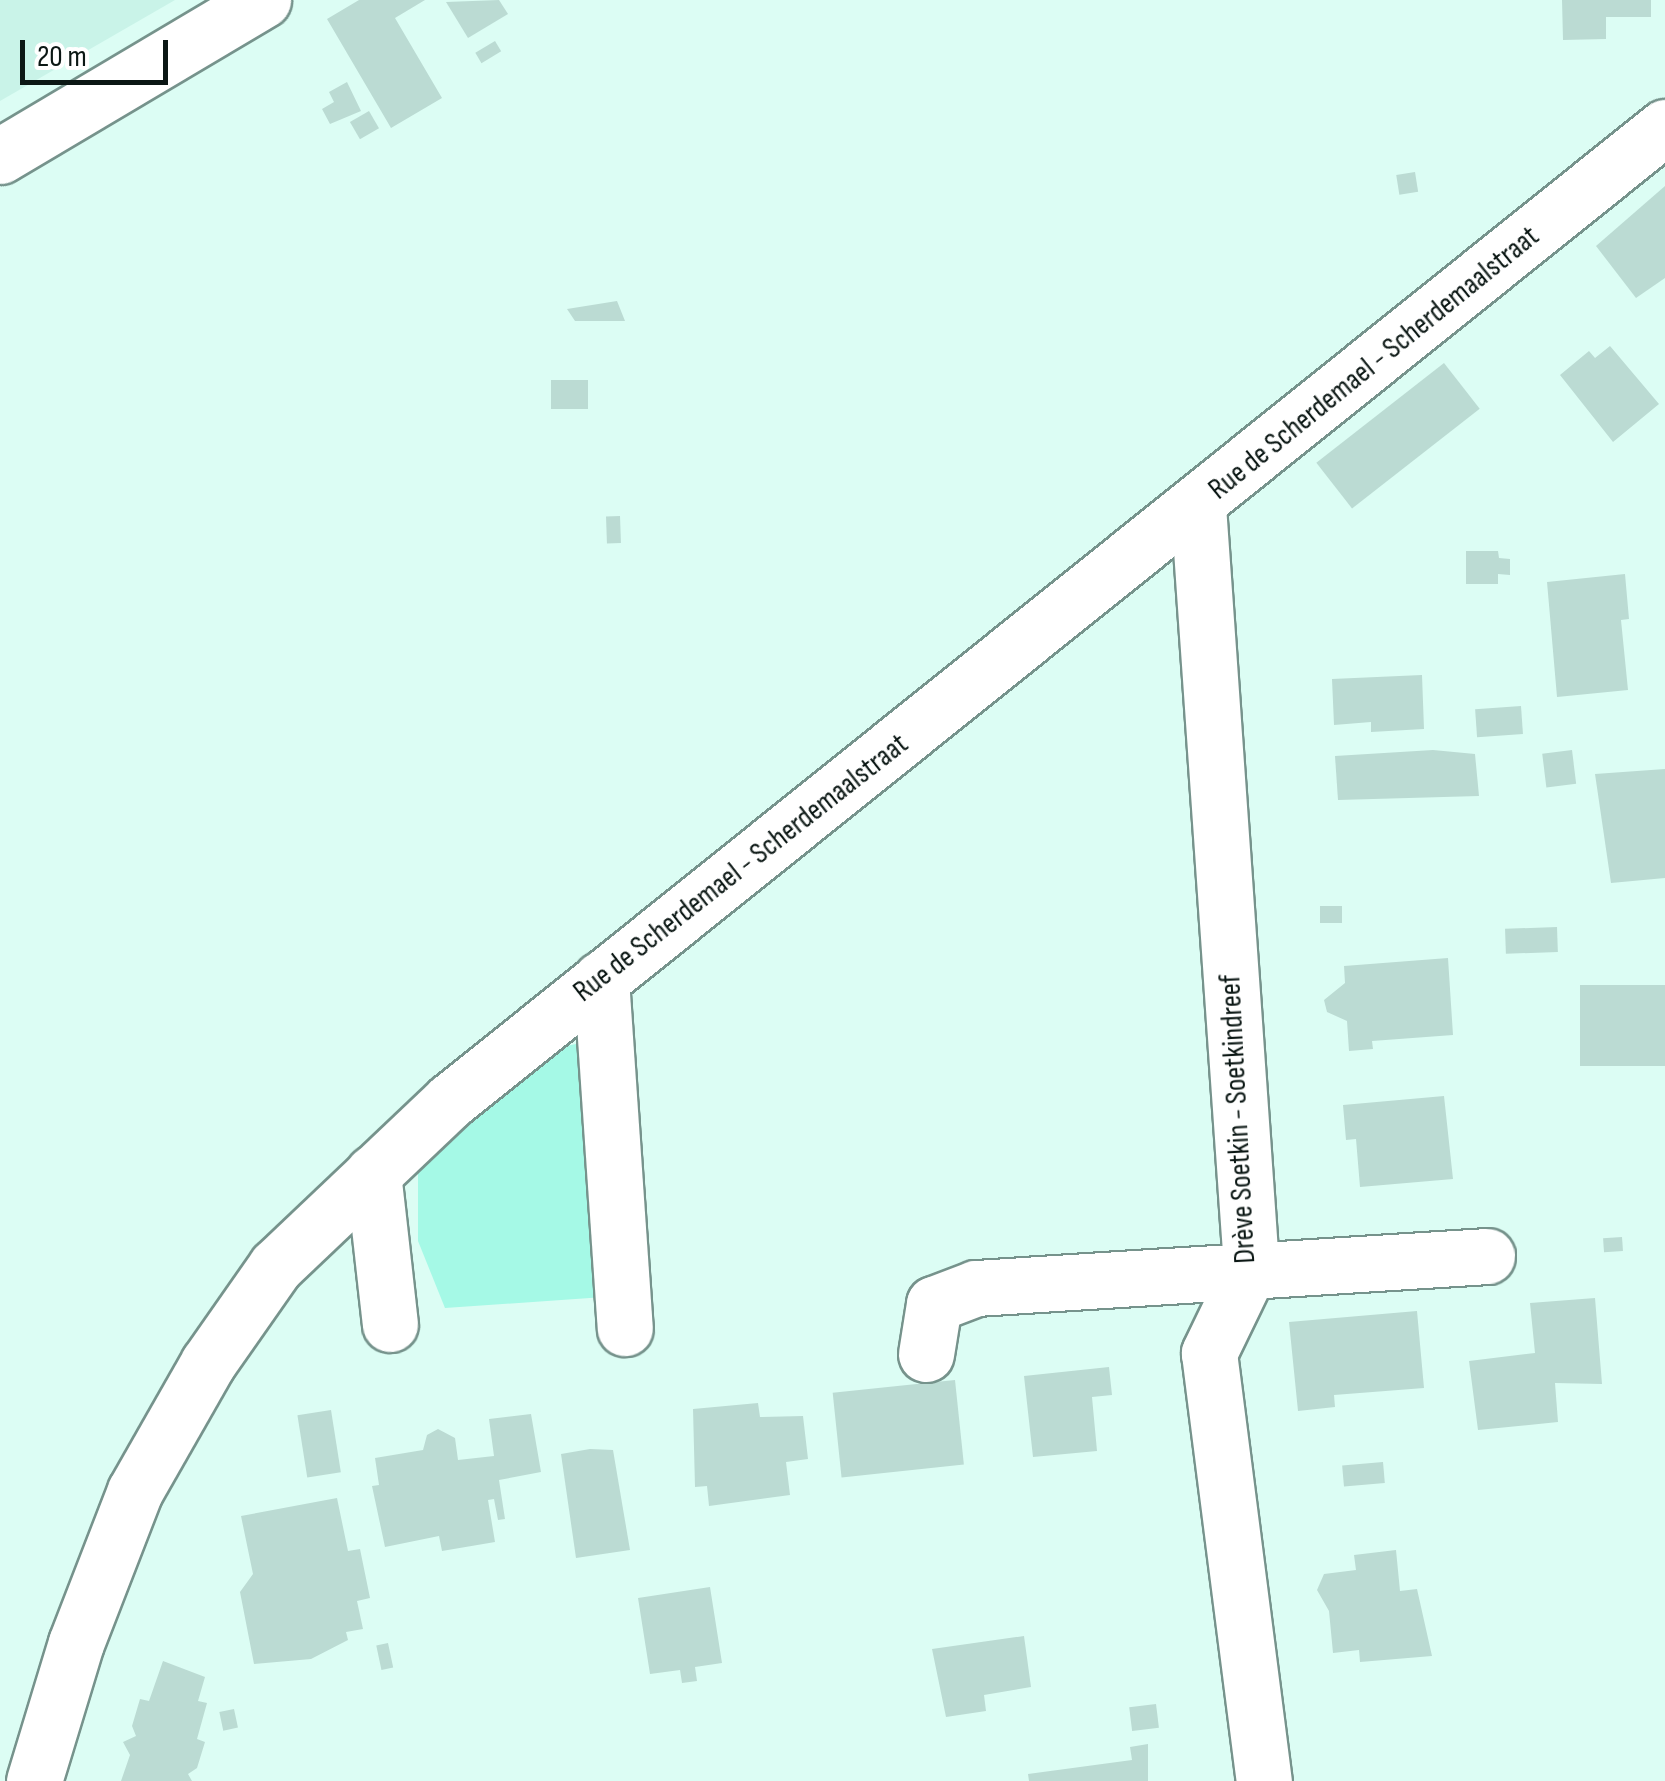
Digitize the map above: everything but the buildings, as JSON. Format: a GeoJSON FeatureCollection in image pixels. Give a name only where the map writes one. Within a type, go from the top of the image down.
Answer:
{"type":"FeatureCollection","features":[{"type":"Feature","properties":{"kind":"street"},"geometry":{"type":"LineString","coordinates":[[0,156],[263,0]]}},
{"type":"Feature","properties":{"kind":"street","name":"Rue de Scherdemael - Scherdemaalstraat"},"geometry":{"type":"LineString","coordinates":[[34,1781],[76,1643],[135,1491],[208,1363],[276,1266],[373,1173],[602,978],[1198,506],[1665,127]]}},
{"type":"Feature","properties":{"kind":"street","name":"Drève Soetkin - Soetkindreef"},"geometry":{"type":"LineString","coordinates":[[1198,506],[1251,1266],[1209,1354],[1264,1781]]}},
{"type":"Feature","properties":{"kind":"street"},"geometry":{"type":"LineString","coordinates":[[602,978],[625,1328]]}},
{"type":"Feature","properties":{"kind":"street"},"geometry":{"type":"LineString","coordinates":[[373,1173],[390,1324]]}},
{"type":"Feature","properties":{"kind":"street"},"geometry":{"type":"LineString","coordinates":[[926,1354],[934,1304],[976,1288],[1251,1266],[1487,1256]]}},
{"type":"Feature","properties":{"kind":"shaded area"},"geometry":{"type":"Polygon","coordinates":[[[0,0],[175,0],[0,101],[0,0]]]}},
{"type":"Feature","properties":{"kind":"green space"},"geometry":{"type":"Polygon","coordinates":[[[581,1043],[604,1297],[445,1308],[418,1241],[418,1158],[556,1048],[581,1043]]]}}]}
